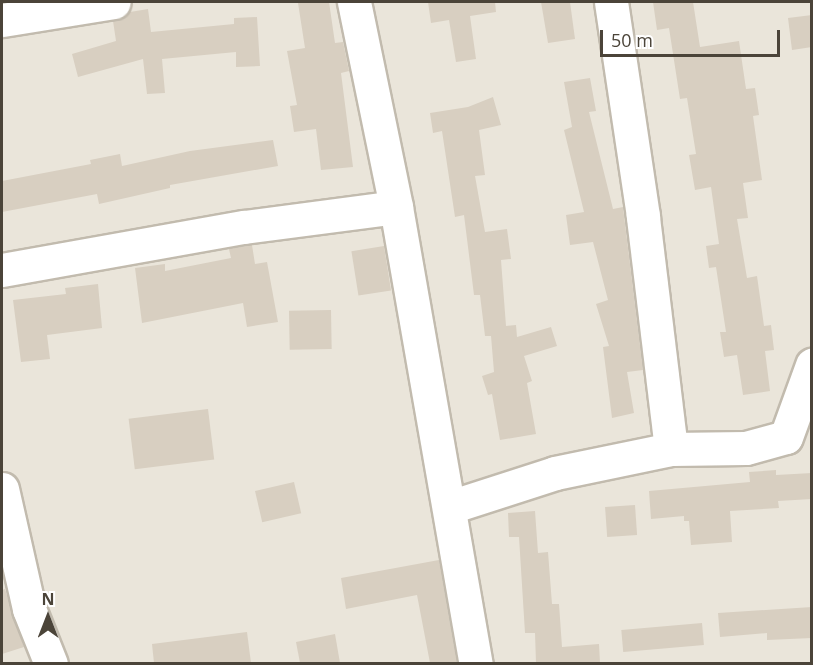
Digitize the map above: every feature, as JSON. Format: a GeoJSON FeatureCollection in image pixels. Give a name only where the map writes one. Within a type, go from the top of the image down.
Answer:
{"type":"FeatureCollection","features":[{"type":"Feature","properties":{"kind":"street"},"geometry":{"type":"LineString","coordinates":[[2,20],[114,2]]}},
{"type":"Feature","properties":{"kind":"street"},"geometry":{"type":"LineString","coordinates":[[354,2],[396,207],[476,663]]}},
{"type":"Feature","properties":{"kind":"street"},"geometry":{"type":"LineString","coordinates":[[611,2],[643,216],[672,449]]}},
{"type":"Feature","properties":{"kind":"street"},"geometry":{"type":"LineString","coordinates":[[2,270],[244,227],[396,207]]}},
{"type":"Feature","properties":{"kind":"street"},"geometry":{"type":"LineString","coordinates":[[450,507],[555,473],[672,449],[746,448],[799,440],[812,365]]}},
{"type":"Feature","properties":{"kind":"street"},"geometry":{"type":"LineString","coordinates":[[2,489],[29,609],[51,663]]}},
{"type":"Feature","properties":{"kind":"shaded area"},"geometry":{"type":"Polygon","coordinates":[[[2,2],[811,2],[811,663],[2,663],[2,2]]]}},
{"type":"Feature","properties":{"kind":"building"},"geometry":{"type":"Polygon","coordinates":[[[329,2],[335,43],[343,42],[349,71],[341,73],[353,167],[321,170],[316,129],[294,132],[290,106],[297,105],[287,51],[305,48],[298,3],[329,2]]]}},
{"type":"Feature","properties":{"kind":"building"},"geometry":{"type":"Polygon","coordinates":[[[428,2],[495,2],[496,12],[470,16],[476,59],[456,62],[449,20],[431,23],[428,2]]]}},
{"type":"Feature","properties":{"kind":"building"},"geometry":{"type":"Polygon","coordinates":[[[541,2],[570,2],[575,39],[548,43],[541,2]]]}},
{"type":"Feature","properties":{"kind":"building"},"geometry":{"type":"Polygon","coordinates":[[[653,2],[693,2],[700,47],[739,41],[746,89],[755,88],[759,115],[753,116],[762,180],[743,183],[748,218],[737,219],[747,278],[757,276],[764,326],[771,325],[774,350],[765,351],[770,391],[743,395],[737,355],[724,357],[720,332],[726,332],[716,267],[709,268],[706,246],[719,244],[711,187],[695,190],[689,155],[696,154],[687,98],[680,99],[669,28],[657,30],[653,2]]]}},
{"type":"Feature","properties":{"kind":"building"},"geometry":{"type":"Polygon","coordinates":[[[148,9],[151,32],[234,24],[234,18],[257,17],[260,66],[236,67],[236,52],[162,59],[165,93],[147,94],[143,59],[78,77],[72,54],[116,41],[113,21],[130,12],[148,9]]]}},
{"type":"Feature","properties":{"kind":"building"},"geometry":{"type":"Polygon","coordinates":[[[812,15],[812,47],[792,50],[788,18],[812,15]]]}},
{"type":"Feature","properties":{"kind":"building"},"geometry":{"type":"Polygon","coordinates":[[[590,78],[596,111],[589,112],[613,209],[623,207],[643,370],[627,372],[634,413],[612,418],[603,347],[609,346],[596,304],[608,300],[593,242],[570,245],[566,215],[584,212],[564,130],[572,127],[564,82],[590,78]]]}},
{"type":"Feature","properties":{"kind":"building"},"geometry":{"type":"Polygon","coordinates":[[[493,97],[501,125],[479,130],[485,175],[475,176],[485,232],[507,229],[511,259],[501,260],[506,326],[516,325],[517,337],[551,327],[557,346],[524,356],[532,381],[527,383],[536,434],[500,440],[492,394],[488,395],[482,376],[494,372],[491,336],[485,336],[480,295],[474,295],[464,215],[455,217],[442,131],[433,133],[430,113],[468,107],[493,97]]]}},
{"type":"Feature","properties":{"kind":"building"},"geometry":{"type":"Polygon","coordinates":[[[273,140],[278,166],[170,185],[170,188],[99,204],[97,194],[2,212],[2,181],[91,164],[90,160],[120,154],[122,166],[190,151],[273,140]]]}},
{"type":"Feature","properties":{"kind":"building"},"geometry":{"type":"Polygon","coordinates":[[[252,245],[255,264],[267,262],[278,322],[247,327],[243,303],[142,323],[135,268],[165,264],[165,271],[231,258],[229,249],[252,245]]]}},
{"type":"Feature","properties":{"kind":"building"},"geometry":{"type":"Polygon","coordinates":[[[384,246],[391,290],[358,296],[351,251],[384,246]]]}},
{"type":"Feature","properties":{"kind":"building"},"geometry":{"type":"Polygon","coordinates":[[[98,284],[102,328],[47,335],[50,359],[21,362],[13,300],[66,294],[65,288],[98,284]]]}},
{"type":"Feature","properties":{"kind":"building"},"geometry":{"type":"Polygon","coordinates":[[[331,310],[332,349],[290,350],[289,311],[331,310]]]}},
{"type":"Feature","properties":{"kind":"building"},"geometry":{"type":"Polygon","coordinates":[[[208,409],[214,460],[135,469],[129,419],[208,409]]]}},
{"type":"Feature","properties":{"kind":"building"},"geometry":{"type":"Polygon","coordinates":[[[776,470],[776,475],[812,473],[812,499],[778,501],[779,508],[730,511],[732,542],[691,545],[689,521],[684,521],[684,516],[651,519],[649,491],[750,482],[749,472],[776,470]]]}},
{"type":"Feature","properties":{"kind":"building"},"geometry":{"type":"Polygon","coordinates":[[[294,482],[301,513],[262,522],[255,491],[294,482]]]}},
{"type":"Feature","properties":{"kind":"building"},"geometry":{"type":"Polygon","coordinates":[[[635,505],[637,535],[607,537],[605,507],[635,505]]]}},
{"type":"Feature","properties":{"kind":"building"},"geometry":{"type":"Polygon","coordinates":[[[535,511],[538,553],[548,552],[552,604],[559,604],[562,647],[599,644],[600,663],[536,663],[535,633],[525,633],[519,537],[509,537],[508,513],[535,511]]]}},
{"type":"Feature","properties":{"kind":"building"},"geometry":{"type":"Polygon","coordinates":[[[439,560],[457,663],[430,663],[417,595],[346,609],[341,578],[439,560]]]}},
{"type":"Feature","properties":{"kind":"building"},"geometry":{"type":"Polygon","coordinates":[[[5,589],[24,647],[2,654],[2,590],[5,589]]]}},
{"type":"Feature","properties":{"kind":"building"},"geometry":{"type":"Polygon","coordinates":[[[812,607],[812,638],[767,640],[767,633],[720,637],[718,613],[812,607]]]}},
{"type":"Feature","properties":{"kind":"building"},"geometry":{"type":"Polygon","coordinates":[[[702,623],[704,645],[623,652],[621,630],[702,623]]]}},
{"type":"Feature","properties":{"kind":"building"},"geometry":{"type":"Polygon","coordinates":[[[247,632],[251,663],[154,663],[152,644],[247,632]]]}},
{"type":"Feature","properties":{"kind":"building"},"geometry":{"type":"Polygon","coordinates":[[[335,634],[340,663],[300,663],[296,642],[335,634]]]}}]}
